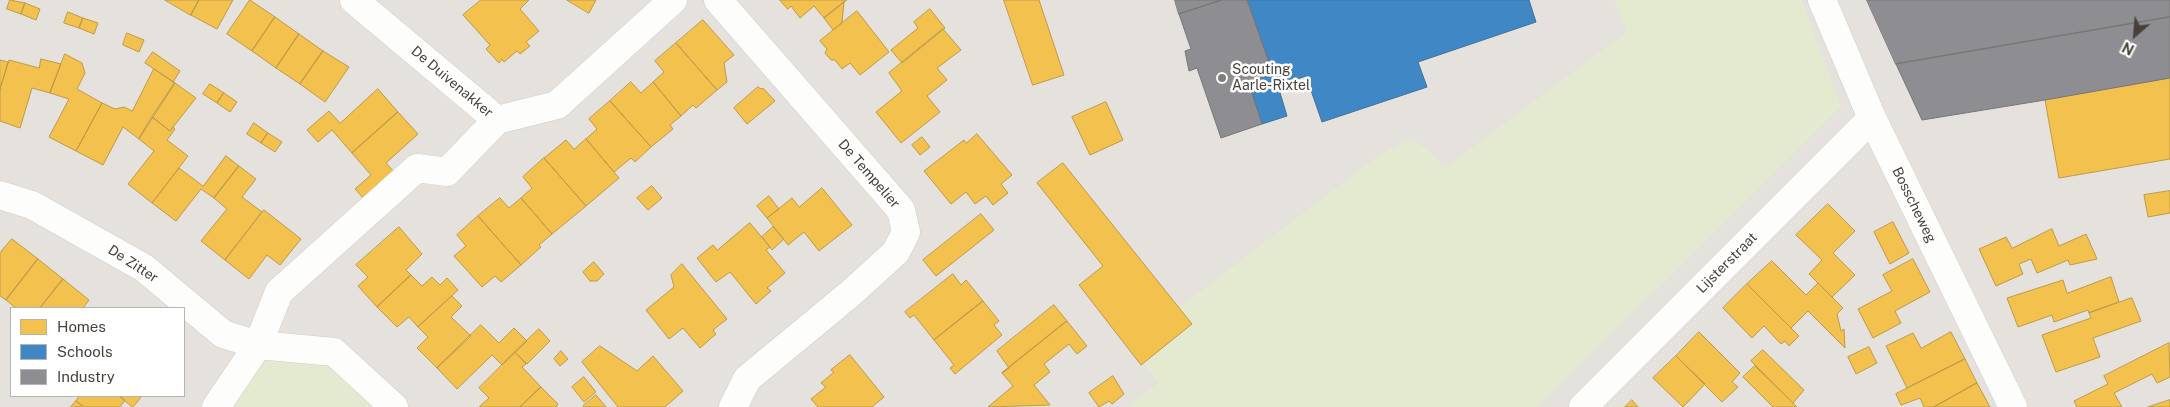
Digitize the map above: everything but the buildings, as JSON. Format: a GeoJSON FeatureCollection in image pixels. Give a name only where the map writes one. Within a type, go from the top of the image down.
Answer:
{"type":"FeatureCollection","features":[{"type":"Feature","properties":{"kind":"street","name":"De Duivenakker"},"geometry":{"type":"LineString","coordinates":[[354,0],[497,120],[557,105],[673,0]]}},
{"type":"Feature","properties":{"kind":"street","name":"De Tempelier"},"geometry":{"type":"LineString","coordinates":[[718,0],[901,210],[906,232],[896,252],[851,293],[747,379],[733,407]]}},
{"type":"Feature","properties":{"kind":"street","name":"Bosscheweg"},"geometry":{"type":"LineString","coordinates":[[1822,0],[1872,118],[2013,407]]}},
{"type":"Feature","properties":{"kind":"street","name":"Lijsterstraat"},"geometry":{"type":"LineString","coordinates":[[1583,407],[1872,118]]}},
{"type":"Feature","properties":{"kind":"street"},"geometry":{"type":"LineString","coordinates":[[216,407],[258,345],[279,292],[416,168],[447,172],[497,120]]}},
{"type":"Feature","properties":{"kind":"street","name":"De Zitter"},"geometry":{"type":"LineString","coordinates":[[0,195],[32,205],[144,268],[223,334],[258,345],[334,352],[394,407]]}},
{"type":"Feature","properties":{"kind":"shaded area"},"geometry":{"type":"Polygon","coordinates":[[[0,0],[2170,0],[2170,407],[0,407],[0,0]]]}},
{"type":"Feature","properties":{"kind":"green space"},"geometry":{"type":"Polygon","coordinates":[[[1614,0],[1802,0],[1841,107],[1537,407],[1127,407],[1159,383],[1136,353],[1135,341],[1381,154],[1410,139],[1424,147],[1445,168],[1627,32],[1614,0]]]}},
{"type":"Feature","properties":{"kind":"green space"},"geometry":{"type":"Polygon","coordinates":[[[258,345],[334,352],[394,407],[216,407],[258,345]]]}},
{"type":"Feature","properties":{"kind":"place","name":"Scouting Aarle-Rixtel"},"geometry":{"type":"Point","coordinates":[1222,78]}}]}
